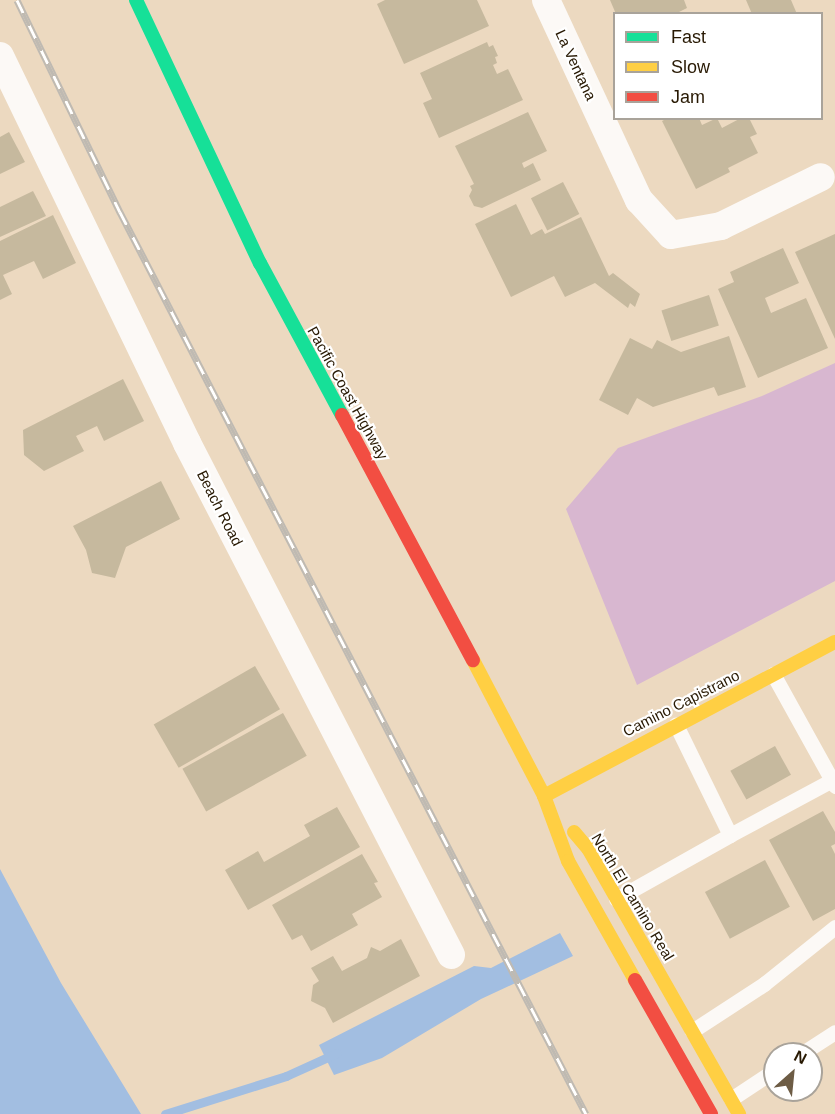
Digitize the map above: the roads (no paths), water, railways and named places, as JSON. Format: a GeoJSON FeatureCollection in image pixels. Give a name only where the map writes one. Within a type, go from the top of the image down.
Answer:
{"type":"FeatureCollection","features":[{"type":"Feature","properties":{"kind":"main road","name":"Pacific Coast Highway"},"geometry":{"type":"LineString","coordinates":[[136,0],[265,274],[544,796]]}},
{"type":"Feature","properties":{"kind":"main road","name":"Camino Capistrano"},"geometry":{"type":"LineString","coordinates":[[544,796],[835,642]]}},
{"type":"Feature","properties":{"kind":"main road","name":"North El Camino Real"},"geometry":{"type":"LineString","coordinates":[[544,796],[589,850],[739,1114]]}},
{"type":"Feature","properties":{"kind":"main road"},"geometry":{"type":"LineString","coordinates":[[544,796],[568,861],[711,1114]]}},
{"type":"Feature","properties":{"kind":"street","name":"La Ventana"},"geometry":{"type":"LineString","coordinates":[[546,0],[639,200],[671,234],[721,226],[822,177]]}},
{"type":"Feature","properties":{"kind":"street","name":"Beach Road"},"geometry":{"type":"LineString","coordinates":[[0,56],[187,443],[451,955]]}},
{"type":"Feature","properties":{"kind":"lane"},"geometry":{"type":"LineString","coordinates":[[616,899],[730,835],[833,783],[773,674]]}},
{"type":"Feature","properties":{"kind":"lane"},"geometry":{"type":"LineString","coordinates":[[676,725],[730,835]]}},
{"type":"Feature","properties":{"kind":"lane"},"geometry":{"type":"LineString","coordinates":[[692,1031],[764,984],[835,927]]}},
{"type":"Feature","properties":{"kind":"lane"},"geometry":{"type":"LineString","coordinates":[[820,1042],[835,1032]]}},
{"type":"Feature","properties":{"kind":"lane"},"geometry":{"type":"LineString","coordinates":[[731,1099],[763,1078]]}},
{"type":"Feature","properties":{"kind":"water"},"geometry":{"type":"Polygon","coordinates":[[[0,869],[61,983],[141,1114],[0,1114],[0,869]]]}},
{"type":"Feature","properties":{"kind":"water"},"geometry":{"type":"Polygon","coordinates":[[[560,933],[573,956],[481,999],[382,1058],[334,1075],[319,1045],[474,966],[491,968],[560,933]]]}},
{"type":"Feature","properties":{"kind":"waterway"},"geometry":{"type":"LineString","coordinates":[[165,1114],[286,1076],[337,1053]]}},
{"type":"Feature","properties":{"kind":"railway"},"geometry":{"type":"LineString","coordinates":[[17,0],[120,212],[586,1114]]}}]}
